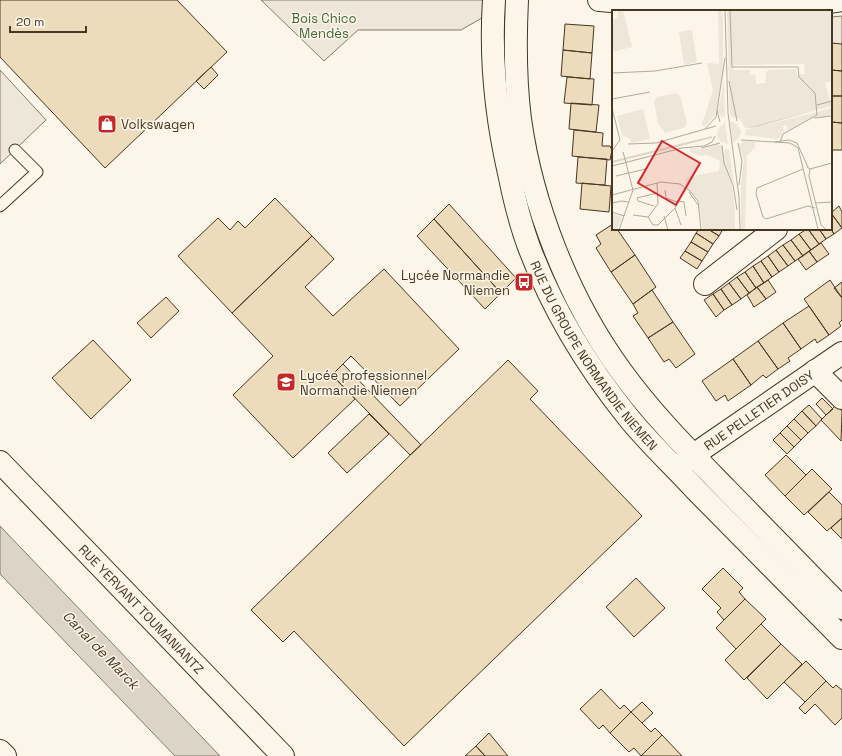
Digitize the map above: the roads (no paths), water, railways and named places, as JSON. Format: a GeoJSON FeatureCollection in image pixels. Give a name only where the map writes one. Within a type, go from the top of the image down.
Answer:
{"type":"FeatureCollection","features":[{"type":"Feature","properties":{"kind":"street","name":"RUE DU GROUPE NORMANDIE NIEMEN"},"geometry":{"type":"LineString","coordinates":[[494,0],[492,55],[498,118],[511,184],[529,246],[557,308],[573,338],[594,371],[628,417],[676,469],[842,638]]}},
{"type":"Feature","properties":{"kind":"street","name":"RUE DU GROUPE NORMANDIE NIEMEN"},"geometry":{"type":"LineString","coordinates":[[517,0],[515,55],[520,120],[534,188],[555,249],[583,308],[619,370],[658,418],[842,608]]}},
{"type":"Feature","properties":{"kind":"street"},"geometry":{"type":"LineString","coordinates":[[599,0],[715,8],[764,4],[791,8],[842,0]]}},
{"type":"Feature","properties":{"kind":"street"},"geometry":{"type":"LineString","coordinates":[[705,284],[775,230]]}},
{"type":"Feature","properties":{"kind":"street","name":"RUE PELLETIER DOISY"},"geometry":{"type":"LineString","coordinates":[[676,469],[693,455],[842,353]]}},
{"type":"Feature","properties":{"kind":"street"},"geometry":{"type":"LineString","coordinates":[[815,371],[842,398]]}},
{"type":"Feature","properties":{"kind":"street","name":"RUE YERVANT TOUMANIANTZ"},"geometry":{"type":"LineString","coordinates":[[0,462],[283,756]]}},
{"type":"Feature","properties":{"kind":"street"},"geometry":{"type":"LineString","coordinates":[[0,751],[5,756]]}},
{"type":"Feature","properties":{"kind":"lane"},"geometry":{"type":"LineString","coordinates":[[0,206],[37,172],[15,150]]}},
{"type":"Feature","properties":{"kind":"water","name":"Canal de Marck"},"geometry":{"type":"Polygon","coordinates":[[[0,526],[220,756],[175,756],[0,574],[0,526]]]}},
{"type":"Feature","properties":{"kind":"place","name":"Volkswagen"},"geometry":{"type":"Point","coordinates":[107,124]}},
{"type":"Feature","properties":{"kind":"place","name":"Lycée Normandie Niemen"},"geometry":{"type":"Point","coordinates":[524,282]}},
{"type":"Feature","properties":{"kind":"place","name":"Lycée professionnel Normandie Niemen"},"geometry":{"type":"Point","coordinates":[286,382]}},
{"type":"Feature","properties":{"kind":"park label","name":"Bois Chico Mendès"},"geometry":{"type":"Point","coordinates":[324,26]}}]}
